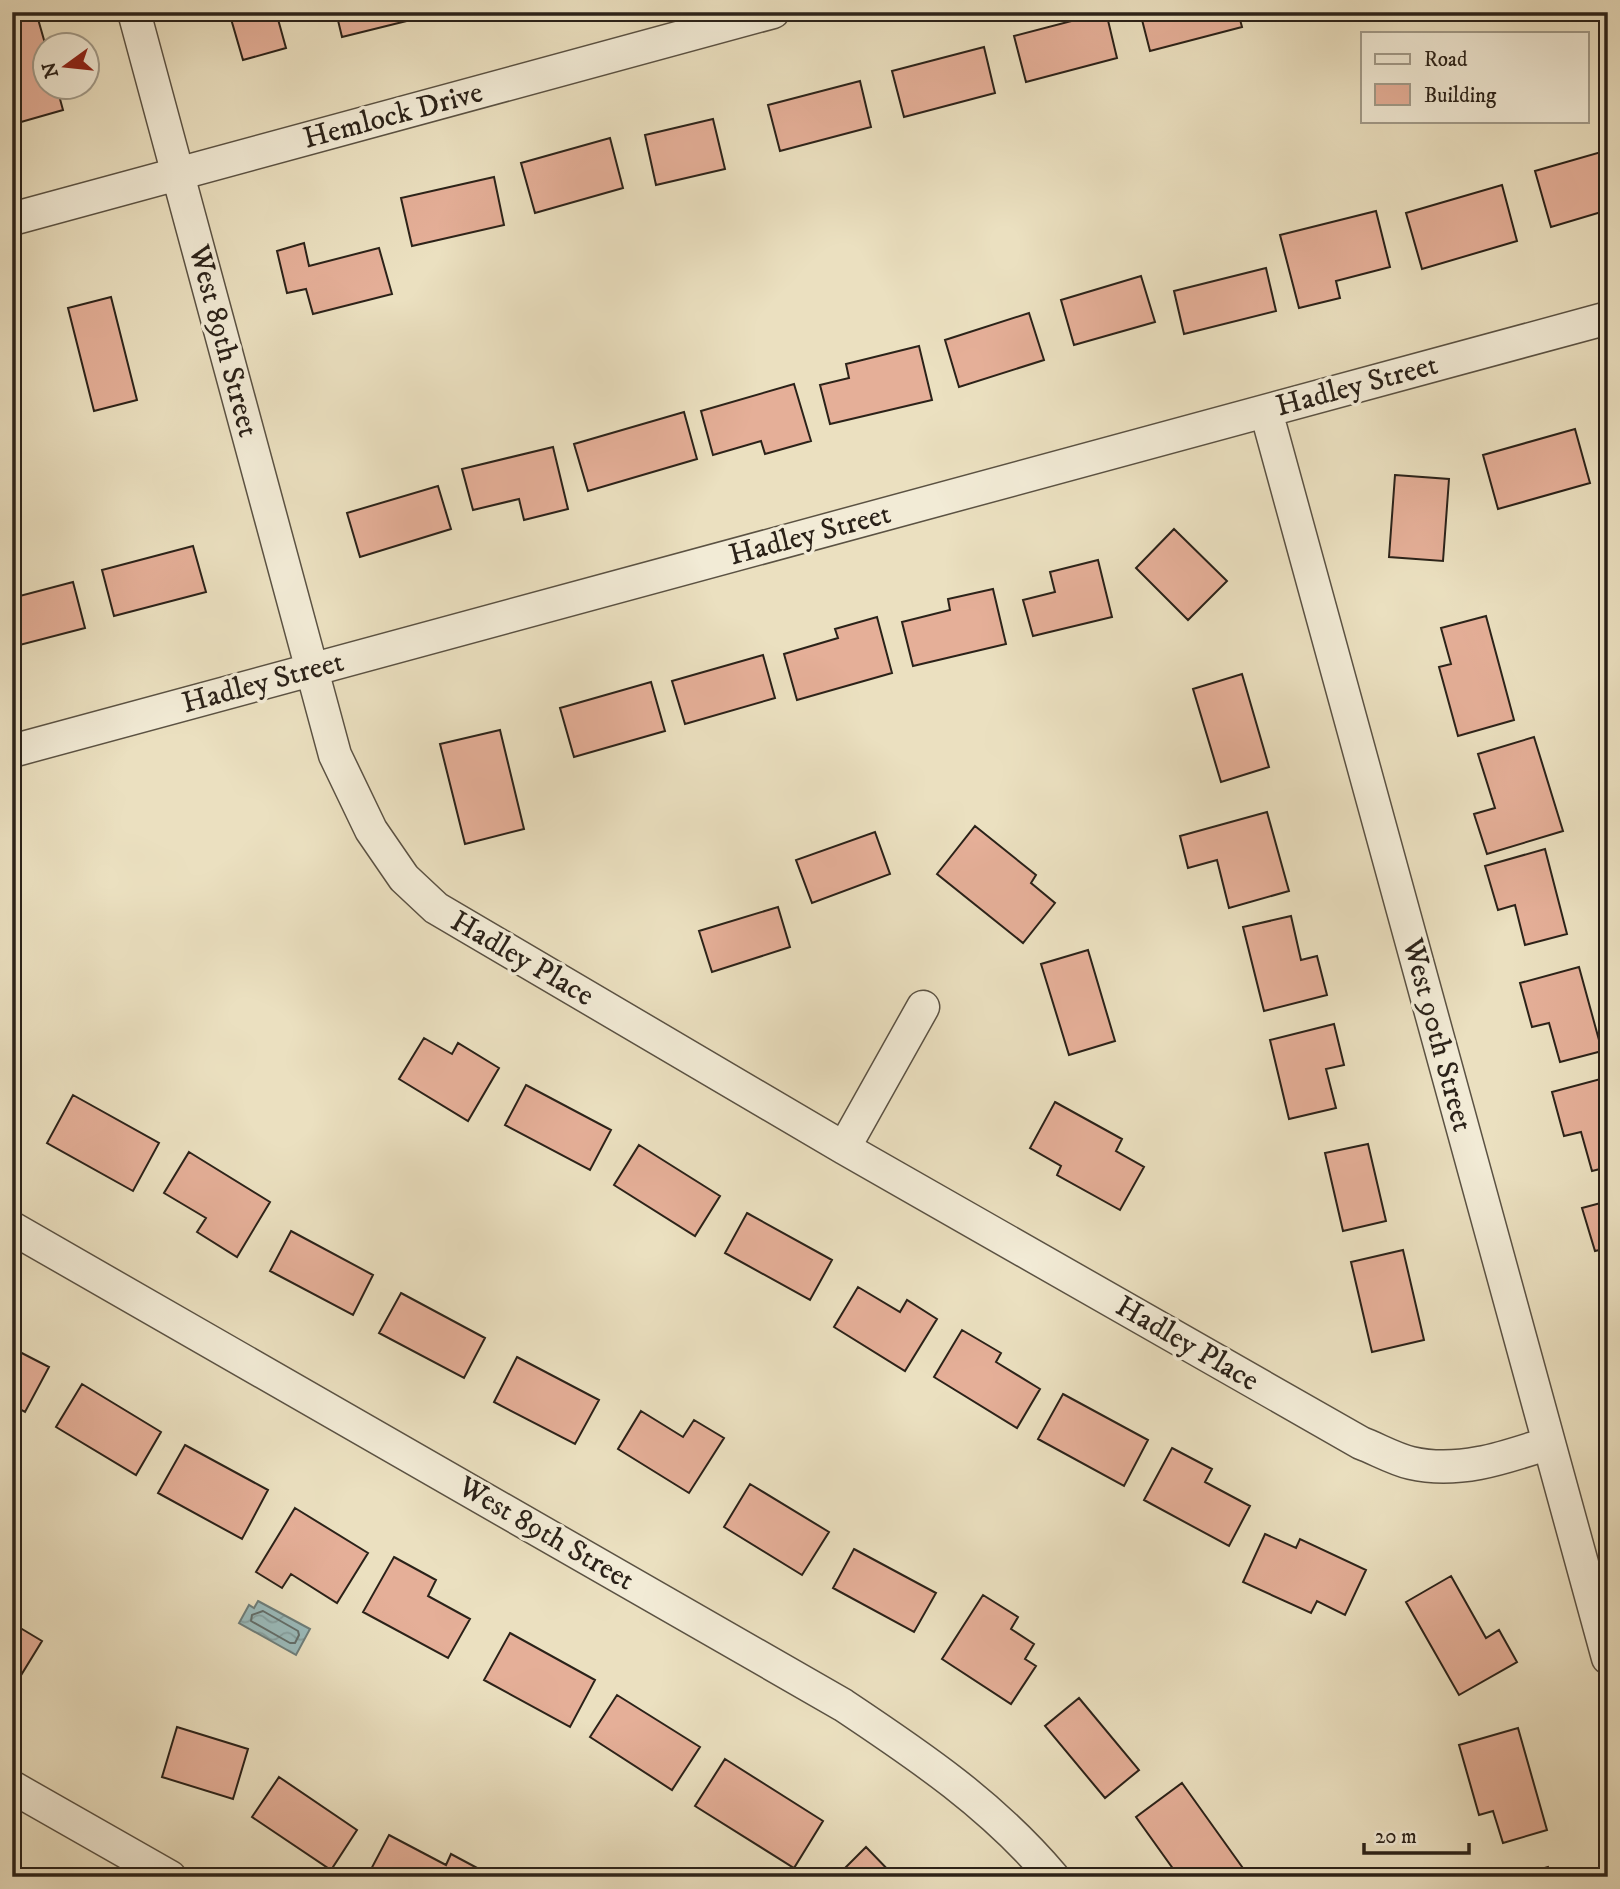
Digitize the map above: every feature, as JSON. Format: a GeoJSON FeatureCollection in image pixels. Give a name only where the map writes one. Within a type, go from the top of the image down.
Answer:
{"type":"FeatureCollection","features":[{"type":"Feature","properties":{"kind":"street","name":"West 89th Street"},"geometry":{"type":"LineString","coordinates":[[134,12],[312,670]]}},
{"type":"Feature","properties":{"kind":"street","name":"Hemlock Drive"},"geometry":{"type":"LineString","coordinates":[[12,219],[773,12]]}},
{"type":"Feature","properties":{"kind":"street","name":"Hadley Street"},"geometry":{"type":"LineString","coordinates":[[12,751],[1608,318]]}},
{"type":"Feature","properties":{"kind":"street","name":"West 90th Street"},"geometry":{"type":"LineString","coordinates":[[1266,411],[1608,1658]]}},
{"type":"Feature","properties":{"kind":"street","name":"Hadley Place"},"geometry":{"type":"LineString","coordinates":[[312,670],[335,755],[371,830],[404,878],[436,908],[844,1148],[1361,1443],[1410,1463],[1458,1468],[1514,1455],[1549,1443]]}},
{"type":"Feature","properties":{"kind":"street"},"geometry":{"type":"LineString","coordinates":[[844,1148],[923,1007]]}},
{"type":"Feature","properties":{"kind":"street","name":"West 89th Street"},"geometry":{"type":"LineString","coordinates":[[12,1228],[843,1706],[925,1759],[964,1789],[1036,1858],[1052,1877]]}},
{"type":"Feature","properties":{"kind":"street"},"geometry":{"type":"LineString","coordinates":[[12,1787],[170,1877]]}},
{"type":"Feature","properties":{"kind":"water"},"geometry":{"type":"Polygon","coordinates":[[[258,1601],[310,1629],[296,1655],[239,1623],[249,1605],[254,1608],[258,1601]]]}},
{"type":"Feature","properties":{"kind":"building"},"geometry":{"type":"Polygon","coordinates":[[[36,12],[42,32],[32,32],[32,102],[61,102],[63,110],[21,122],[12,92],[12,15],[36,12]]]}},
{"type":"Feature","properties":{"kind":"building"},"geometry":{"type":"Polygon","coordinates":[[[229,12],[276,12],[286,48],[243,60],[229,12]]]}},
{"type":"Feature","properties":{"kind":"building"},"geometry":{"type":"Polygon","coordinates":[[[336,12],[443,12],[342,37],[336,12]]]}},
{"type":"Feature","properties":{"kind":"building"},"geometry":{"type":"Polygon","coordinates":[[[1106,12],[1117,58],[1026,82],[1014,36],[1106,12]]]}},
{"type":"Feature","properties":{"kind":"building"},"geometry":{"type":"Polygon","coordinates":[[[1140,12],[1238,12],[1242,27],[1150,51],[1140,12]]]}},
{"type":"Feature","properties":{"kind":"building"},"geometry":{"type":"Polygon","coordinates":[[[1270,12],[1299,12],[1272,19],[1270,12]]]}},
{"type":"Feature","properties":{"kind":"building"},"geometry":{"type":"Polygon","coordinates":[[[984,47],[995,93],[904,117],[892,71],[984,47]]]}},
{"type":"Feature","properties":{"kind":"building"},"geometry":{"type":"Polygon","coordinates":[[[860,81],[871,127],[780,151],[768,105],[860,81]]]}},
{"type":"Feature","properties":{"kind":"building"},"geometry":{"type":"Polygon","coordinates":[[[713,119],[725,169],[656,185],[645,135],[713,119]]]}},
{"type":"Feature","properties":{"kind":"building"},"geometry":{"type":"Polygon","coordinates":[[[610,138],[623,188],[535,213],[521,163],[610,138]]]}},
{"type":"Feature","properties":{"kind":"building"},"geometry":{"type":"Polygon","coordinates":[[[1608,150],[1608,210],[1551,227],[1535,171],[1608,150]]]}},
{"type":"Feature","properties":{"kind":"building"},"geometry":{"type":"Polygon","coordinates":[[[494,177],[504,225],[412,246],[401,198],[494,177]]]}},
{"type":"Feature","properties":{"kind":"building"},"geometry":{"type":"Polygon","coordinates":[[[1502,185],[1517,241],[1422,269],[1406,213],[1502,185]]]}},
{"type":"Feature","properties":{"kind":"building"},"geometry":{"type":"Polygon","coordinates":[[[1376,211],[1390,267],[1336,281],[1340,298],[1299,308],[1280,235],[1376,211]]]}},
{"type":"Feature","properties":{"kind":"building"},"geometry":{"type":"Polygon","coordinates":[[[304,243],[309,266],[379,248],[392,294],[313,314],[306,289],[287,293],[277,251],[304,243]]]}},
{"type":"Feature","properties":{"kind":"building"},"geometry":{"type":"Polygon","coordinates":[[[1266,268],[1276,311],[1184,334],[1174,291],[1266,268]]]}},
{"type":"Feature","properties":{"kind":"building"},"geometry":{"type":"Polygon","coordinates":[[[1141,276],[1155,322],[1074,345],[1061,300],[1141,276]]]}},
{"type":"Feature","properties":{"kind":"building"},"geometry":{"type":"Polygon","coordinates":[[[111,297],[137,400],[94,411],[68,308],[111,297]]]}},
{"type":"Feature","properties":{"kind":"building"},"geometry":{"type":"Polygon","coordinates":[[[1029,313],[1044,360],[959,387],[945,340],[1029,313]]]}},
{"type":"Feature","properties":{"kind":"building"},"geometry":{"type":"Polygon","coordinates":[[[12,332],[18,359],[12,360],[12,332]]]}},
{"type":"Feature","properties":{"kind":"building"},"geometry":{"type":"Polygon","coordinates":[[[919,346],[932,400],[830,424],[820,385],[849,378],[846,364],[919,346]]]}},
{"type":"Feature","properties":{"kind":"building"},"geometry":{"type":"Polygon","coordinates":[[[794,384],[811,441],[765,454],[761,441],[713,455],[701,411],[794,384]]]}},
{"type":"Feature","properties":{"kind":"building"},"geometry":{"type":"Polygon","coordinates":[[[684,412],[697,459],[588,491],[574,444],[684,412]]]}},
{"type":"Feature","properties":{"kind":"building"},"geometry":{"type":"Polygon","coordinates":[[[1575,429],[1590,483],[1498,509],[1483,455],[1575,429]]]}},
{"type":"Feature","properties":{"kind":"building"},"geometry":{"type":"Polygon","coordinates":[[[553,447],[568,509],[524,520],[519,499],[473,510],[462,469],[553,447]]]}},
{"type":"Feature","properties":{"kind":"building"},"geometry":{"type":"Polygon","coordinates":[[[1395,475],[1449,479],[1443,561],[1389,557],[1395,475]]]}},
{"type":"Feature","properties":{"kind":"building"},"geometry":{"type":"Polygon","coordinates":[[[438,486],[451,529],[360,557],[347,513],[438,486]]]}},
{"type":"Feature","properties":{"kind":"building"},"geometry":{"type":"Polygon","coordinates":[[[1174,529],[1227,581],[1188,620],[1136,568],[1174,529]]]}},
{"type":"Feature","properties":{"kind":"building"},"geometry":{"type":"Polygon","coordinates":[[[193,546],[206,592],[114,616],[102,570],[193,546]]]}},
{"type":"Feature","properties":{"kind":"building"},"geometry":{"type":"Polygon","coordinates":[[[1098,560],[1112,617],[1033,636],[1023,600],[1055,592],[1050,572],[1098,560]]]}},
{"type":"Feature","properties":{"kind":"building"},"geometry":{"type":"Polygon","coordinates":[[[73,582],[85,628],[12,647],[12,598],[73,582]]]}},
{"type":"Feature","properties":{"kind":"building"},"geometry":{"type":"Polygon","coordinates":[[[993,589],[1006,644],[913,666],[902,622],[950,610],[948,599],[993,589]]]}},
{"type":"Feature","properties":{"kind":"building"},"geometry":{"type":"Polygon","coordinates":[[[1486,616],[1514,720],[1458,736],[1439,667],[1451,664],[1441,628],[1486,616]]]}},
{"type":"Feature","properties":{"kind":"building"},"geometry":{"type":"Polygon","coordinates":[[[877,617],[892,673],[797,700],[784,654],[838,638],[835,629],[877,617]]]}},
{"type":"Feature","properties":{"kind":"building"},"geometry":{"type":"Polygon","coordinates":[[[763,655],[775,698],[685,724],[672,681],[763,655]]]}},
{"type":"Feature","properties":{"kind":"building"},"geometry":{"type":"Polygon","coordinates":[[[1242,674],[1269,767],[1221,782],[1193,689],[1242,674]]]}},
{"type":"Feature","properties":{"kind":"building"},"geometry":{"type":"Polygon","coordinates":[[[651,682],[665,731],[574,757],[560,708],[651,682]]]}},
{"type":"Feature","properties":{"kind":"building"},"geometry":{"type":"Polygon","coordinates":[[[500,730],[524,829],[465,844],[440,744],[500,730]]]}},
{"type":"Feature","properties":{"kind":"building"},"geometry":{"type":"Polygon","coordinates":[[[1534,737],[1563,831],[1487,854],[1474,814],[1495,808],[1478,754],[1534,737]]]}},
{"type":"Feature","properties":{"kind":"building"},"geometry":{"type":"Polygon","coordinates":[[[1267,812],[1289,891],[1229,908],[1217,860],[1188,868],[1180,836],[1267,812]]]}},
{"type":"Feature","properties":{"kind":"building"},"geometry":{"type":"Polygon","coordinates":[[[975,826],[1036,875],[1031,883],[1055,903],[1023,943],[937,874],[975,826]]]}},
{"type":"Feature","properties":{"kind":"building"},"geometry":{"type":"Polygon","coordinates":[[[875,832],[890,874],[812,903],[796,860],[875,832]]]}},
{"type":"Feature","properties":{"kind":"building"},"geometry":{"type":"Polygon","coordinates":[[[1545,849],[1567,934],[1525,945],[1515,905],[1498,910],[1485,866],[1545,849]]]}},
{"type":"Feature","properties":{"kind":"building"},"geometry":{"type":"Polygon","coordinates":[[[778,907],[790,947],[712,972],[699,931],[778,907]]]}},
{"type":"Feature","properties":{"kind":"building"},"geometry":{"type":"Polygon","coordinates":[[[1291,916],[1301,960],[1317,956],[1327,995],[1264,1011],[1243,927],[1291,916]]]}},
{"type":"Feature","properties":{"kind":"building"},"geometry":{"type":"Polygon","coordinates":[[[1088,950],[1115,1041],[1069,1055],[1041,964],[1088,950]]]}},
{"type":"Feature","properties":{"kind":"building"},"geometry":{"type":"Polygon","coordinates":[[[1579,967],[1602,1051],[1560,1062],[1549,1023],[1532,1027],[1520,983],[1579,967]]]}},
{"type":"Feature","properties":{"kind":"building"},"geometry":{"type":"Polygon","coordinates":[[[1334,1024],[1344,1065],[1326,1069],[1336,1108],[1289,1119],[1270,1040],[1334,1024]]]}},
{"type":"Feature","properties":{"kind":"building"},"geometry":{"type":"Polygon","coordinates":[[[424,1038],[452,1054],[458,1043],[499,1068],[468,1121],[399,1079],[424,1038]]]}},
{"type":"Feature","properties":{"kind":"building"},"geometry":{"type":"Polygon","coordinates":[[[1608,1077],[1608,1167],[1592,1171],[1581,1132],[1564,1136],[1552,1092],[1608,1077]]]}},
{"type":"Feature","properties":{"kind":"building"},"geometry":{"type":"Polygon","coordinates":[[[526,1085],[611,1130],[590,1170],[505,1125],[526,1085]]]}},
{"type":"Feature","properties":{"kind":"building"},"geometry":{"type":"Polygon","coordinates":[[[73,1095],[159,1143],[133,1191],[47,1143],[73,1095]]]}},
{"type":"Feature","properties":{"kind":"building"},"geometry":{"type":"Polygon","coordinates":[[[1055,1102],[1122,1139],[1116,1151],[1144,1167],[1120,1210],[1057,1175],[1061,1166],[1030,1148],[1055,1102]]]}},
{"type":"Feature","properties":{"kind":"building"},"geometry":{"type":"Polygon","coordinates":[[[1368,1144],[1386,1221],[1343,1231],[1325,1153],[1368,1144]]]}},
{"type":"Feature","properties":{"kind":"building"},"geometry":{"type":"Polygon","coordinates":[[[639,1145],[720,1196],[695,1236],[614,1185],[639,1145]]]}},
{"type":"Feature","properties":{"kind":"building"},"geometry":{"type":"Polygon","coordinates":[[[189,1152],[270,1202],[237,1257],[197,1232],[206,1218],[164,1193],[189,1152]]]}},
{"type":"Feature","properties":{"kind":"building"},"geometry":{"type":"Polygon","coordinates":[[[1608,1201],[1608,1248],[1595,1251],[1582,1208],[1608,1201]]]}},
{"type":"Feature","properties":{"kind":"building"},"geometry":{"type":"Polygon","coordinates":[[[747,1213],[832,1260],[810,1300],[725,1253],[747,1213]]]}},
{"type":"Feature","properties":{"kind":"building"},"geometry":{"type":"Polygon","coordinates":[[[291,1231],[373,1275],[353,1315],[270,1271],[291,1231]]]}},
{"type":"Feature","properties":{"kind":"building"},"geometry":{"type":"Polygon","coordinates":[[[1403,1250],[1424,1340],[1372,1352],[1351,1262],[1403,1250]]]}},
{"type":"Feature","properties":{"kind":"building"},"geometry":{"type":"Polygon","coordinates":[[[858,1287],[900,1312],[907,1300],[937,1319],[905,1371],[834,1327],[858,1287]]]}},
{"type":"Feature","properties":{"kind":"building"},"geometry":{"type":"Polygon","coordinates":[[[401,1293],[485,1338],[464,1378],[379,1333],[401,1293]]]}},
{"type":"Feature","properties":{"kind":"building"},"geometry":{"type":"Polygon","coordinates":[[[962,1330],[1001,1353],[996,1362],[1040,1389],[1017,1428],[934,1377],[962,1330]]]}},
{"type":"Feature","properties":{"kind":"building"},"geometry":{"type":"Polygon","coordinates":[[[12,1348],[49,1367],[25,1412],[12,1405],[12,1348]]]}},
{"type":"Feature","properties":{"kind":"building"},"geometry":{"type":"Polygon","coordinates":[[[517,1357],[599,1400],[575,1444],[494,1402],[517,1357]]]}},
{"type":"Feature","properties":{"kind":"building"},"geometry":{"type":"Polygon","coordinates":[[[82,1384],[161,1432],[136,1475],[56,1427],[82,1384]]]}},
{"type":"Feature","properties":{"kind":"building"},"geometry":{"type":"Polygon","coordinates":[[[1063,1394],[1148,1440],[1124,1486],[1038,1439],[1063,1394]]]}},
{"type":"Feature","properties":{"kind":"building"},"geometry":{"type":"Polygon","coordinates":[[[641,1411],[683,1437],[694,1420],[724,1438],[689,1493],[618,1449],[641,1411]]]}},
{"type":"Feature","properties":{"kind":"building"},"geometry":{"type":"Polygon","coordinates":[[[185,1445],[268,1490],[242,1539],[158,1493],[185,1445]]]}},
{"type":"Feature","properties":{"kind":"building"},"geometry":{"type":"Polygon","coordinates":[[[1172,1448],[1212,1469],[1205,1482],[1250,1506],[1229,1546],[1144,1500],[1172,1448]]]}},
{"type":"Feature","properties":{"kind":"building"},"geometry":{"type":"Polygon","coordinates":[[[750,1484],[829,1532],[802,1575],[724,1527],[750,1484]]]}},
{"type":"Feature","properties":{"kind":"building"},"geometry":{"type":"Polygon","coordinates":[[[295,1508],[368,1553],[337,1603],[291,1574],[282,1588],[256,1572],[295,1508]]]}},
{"type":"Feature","properties":{"kind":"building"},"geometry":{"type":"Polygon","coordinates":[[[1265,1534],[1296,1548],[1300,1539],[1366,1570],[1345,1615],[1317,1601],[1311,1613],[1243,1582],[1265,1534]]]}},
{"type":"Feature","properties":{"kind":"building"},"geometry":{"type":"Polygon","coordinates":[[[854,1549],[936,1593],[914,1632],[833,1588],[854,1549]]]}},
{"type":"Feature","properties":{"kind":"building"},"geometry":{"type":"Polygon","coordinates":[[[394,1557],[436,1580],[428,1596],[470,1619],[448,1658],[363,1612],[394,1557]]]}},
{"type":"Feature","properties":{"kind":"building"},"geometry":{"type":"Polygon","coordinates":[[[1451,1576],[1486,1638],[1499,1630],[1517,1662],[1459,1695],[1406,1602],[1451,1576]]]}},
{"type":"Feature","properties":{"kind":"building"},"geometry":{"type":"Polygon","coordinates":[[[983,1595],[1018,1617],[1011,1629],[1034,1644],[1025,1659],[1036,1666],[1011,1704],[942,1659],[983,1595]]]}},
{"type":"Feature","properties":{"kind":"building"},"geometry":{"type":"Polygon","coordinates":[[[12,1623],[42,1641],[15,1685],[12,1683],[12,1623]]]}},
{"type":"Feature","properties":{"kind":"building"},"geometry":{"type":"Polygon","coordinates":[[[510,1633],[595,1680],[570,1727],[484,1680],[510,1633]]]}},
{"type":"Feature","properties":{"kind":"building"},"geometry":{"type":"Polygon","coordinates":[[[617,1695],[700,1747],[672,1790],[590,1737],[617,1695]]]}},
{"type":"Feature","properties":{"kind":"building"},"geometry":{"type":"Polygon","coordinates":[[[1079,1698],[1139,1770],[1105,1798],[1045,1726],[1079,1698]]]}},
{"type":"Feature","properties":{"kind":"building"},"geometry":{"type":"Polygon","coordinates":[[[177,1727],[248,1749],[233,1799],[162,1777],[177,1727]]]}},
{"type":"Feature","properties":{"kind":"building"},"geometry":{"type":"Polygon","coordinates":[[[1518,1728],[1547,1830],[1503,1843],[1493,1811],[1479,1815],[1459,1745],[1518,1728]]]}},
{"type":"Feature","properties":{"kind":"building"},"geometry":{"type":"Polygon","coordinates":[[[725,1759],[823,1821],[794,1868],[695,1806],[725,1759]]]}},
{"type":"Feature","properties":{"kind":"building"},"geometry":{"type":"Polygon","coordinates":[[[279,1777],[357,1830],[331,1870],[252,1817],[279,1777]]]}},
{"type":"Feature","properties":{"kind":"building"},"geometry":{"type":"Polygon","coordinates":[[[1182,1783],[1245,1871],[1237,1877],[1179,1877],[1136,1817],[1182,1783]]]}},
{"type":"Feature","properties":{"kind":"building"},"geometry":{"type":"Polygon","coordinates":[[[389,1835],[446,1865],[451,1854],[481,1870],[478,1877],[372,1877],[368,1875],[389,1835]]]}},
{"type":"Feature","properties":{"kind":"building"},"geometry":{"type":"Polygon","coordinates":[[[866,1847],[895,1877],[838,1875],[866,1847]]]}},
{"type":"Feature","properties":{"kind":"building"},"geometry":{"type":"Polygon","coordinates":[[[1548,1867],[1551,1877],[1513,1877],[1548,1867]]]}}]}
